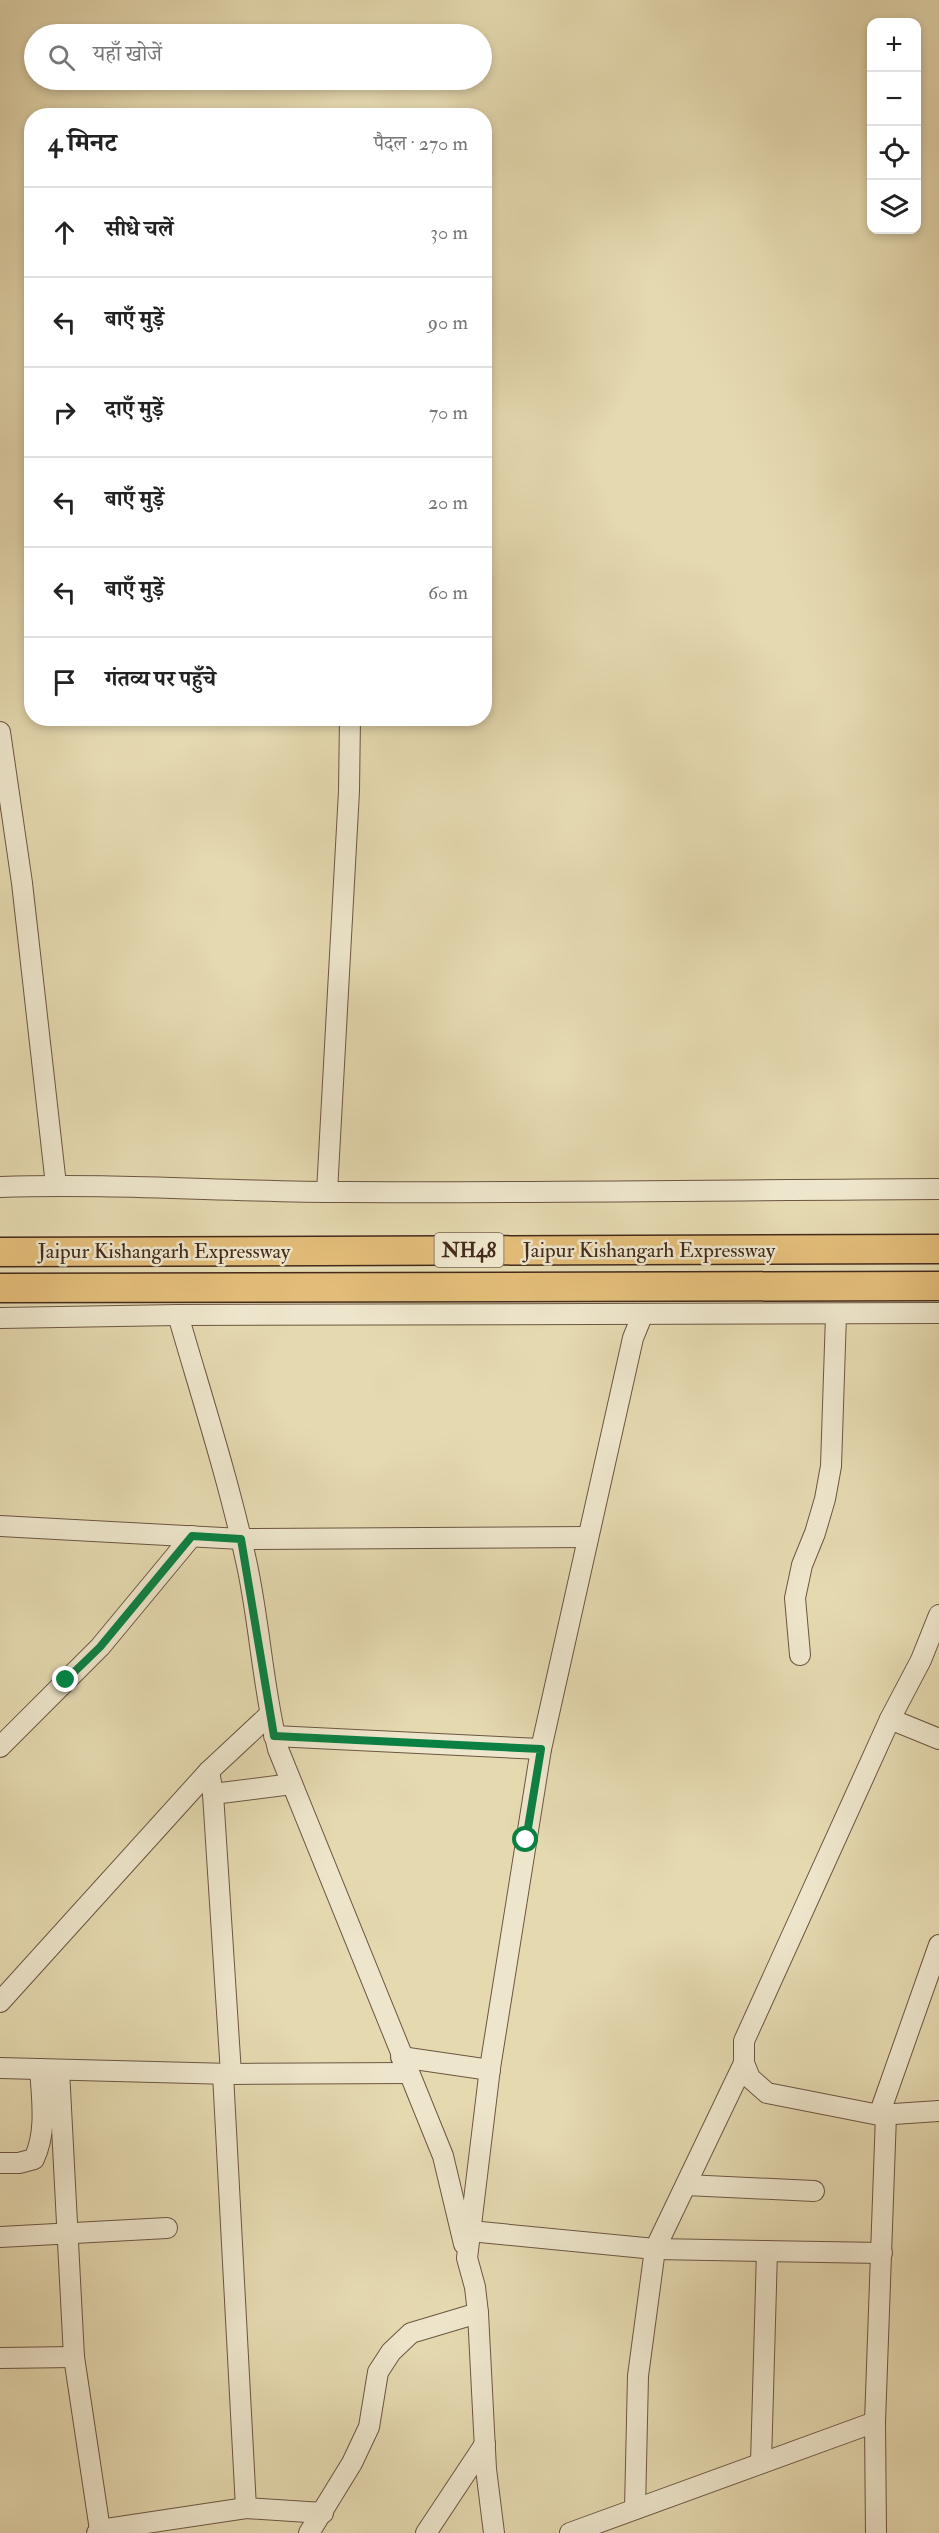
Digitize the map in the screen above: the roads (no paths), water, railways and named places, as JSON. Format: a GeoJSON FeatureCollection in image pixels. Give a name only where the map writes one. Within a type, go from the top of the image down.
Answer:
{"type":"FeatureCollection","features":[{"type":"Feature","properties":{"kind":"highway","name":"Jaipur Kishangarh Expressway"},"geometry":{"type":"LineString","coordinates":[[0,1252],[939,1249]]}},
{"type":"Feature","properties":{"kind":"highway","name":"Jaipur Kishangarh Expressway"},"geometry":{"type":"LineString","coordinates":[[0,1288],[939,1286]]}},
{"type":"Feature","properties":{"kind":"street"},"geometry":{"type":"LineString","coordinates":[[327,1192],[349,791],[350,726]]}},
{"type":"Feature","properties":{"kind":"street"},"geometry":{"type":"LineString","coordinates":[[0,732],[22,883],[56,1185]]}},
{"type":"Feature","properties":{"kind":"street"},"geometry":{"type":"LineString","coordinates":[[0,1187],[56,1185],[327,1192],[939,1189]]}},
{"type":"Feature","properties":{"kind":"street"},"geometry":{"type":"LineString","coordinates":[[0,1318],[178,1315],[642,1316],[939,1313]]}},
{"type":"Feature","properties":{"kind":"street"},"geometry":{"type":"LineString","coordinates":[[178,1315],[230,1492],[241,1539],[274,1736],[443,2156],[475,2287],[485,2444],[494,2533]]}},
{"type":"Feature","properties":{"kind":"street"},"geometry":{"type":"LineString","coordinates":[[800,1655],[795,1598],[802,1565],[825,1499],[831,1466],[836,1315]]}},
{"type":"Feature","properties":{"kind":"street"},"geometry":{"type":"LineString","coordinates":[[467,2258],[490,2070],[541,1749],[633,1338],[642,1316]]}},
{"type":"Feature","properties":{"kind":"street"},"geometry":{"type":"LineString","coordinates":[[0,1527],[241,1539],[588,1537]]}},
{"type":"Feature","properties":{"kind":"street"},"geometry":{"type":"LineString","coordinates":[[0,1748],[100,1647],[192,1536]]}},
{"type":"Feature","properties":{"kind":"street"},"geometry":{"type":"LineString","coordinates":[[939,1615],[921,1660],[890,1719],[744,2041],[744,2063],[750,2078],[767,2093],[883,2115],[939,2110]]}},
{"type":"Feature","properties":{"kind":"street"},"geometry":{"type":"LineString","coordinates":[[0,2002],[209,1771],[269,1715]]}},
{"type":"Feature","properties":{"kind":"street"},"geometry":{"type":"LineString","coordinates":[[890,1719],[939,1739]]}},
{"type":"Feature","properties":{"kind":"street"},"geometry":{"type":"LineString","coordinates":[[274,1736],[541,1749]]}},
{"type":"Feature","properties":{"kind":"street"},"geometry":{"type":"LineString","coordinates":[[209,1771],[213,1794],[246,2508]]}},
{"type":"Feature","properties":{"kind":"street"},"geometry":{"type":"LineString","coordinates":[[213,1794],[292,1784]]}},
{"type":"Feature","properties":{"kind":"street"},"geometry":{"type":"LineString","coordinates":[[876,2533],[875,2422],[882,2253],[883,2115],[939,1945]]}},
{"type":"Feature","properties":{"kind":"street"},"geometry":{"type":"LineString","coordinates":[[634,2509],[638,2376],[655,2249],[744,2063]]}},
{"type":"Feature","properties":{"kind":"street"},"geometry":{"type":"LineString","coordinates":[[0,2068],[227,2074],[405,2065],[490,2070]]}},
{"type":"Feature","properties":{"kind":"street"},"geometry":{"type":"LineString","coordinates":[[0,2163],[20,2163],[33,2159],[39,2147],[49,2069]]}},
{"type":"Feature","properties":{"kind":"street"},"geometry":{"type":"LineString","coordinates":[[49,2069],[68,2234],[74,2357],[99,2531],[246,2508],[323,2513]]}},
{"type":"Feature","properties":{"kind":"street"},"geometry":{"type":"LineString","coordinates":[[686,2185],[814,2191]]}},
{"type":"Feature","properties":{"kind":"street"},"geometry":{"type":"LineString","coordinates":[[0,2236],[167,2228]]}},
{"type":"Feature","properties":{"kind":"street"},"geometry":{"type":"LineString","coordinates":[[470,2231],[655,2249],[882,2253]]}},
{"type":"Feature","properties":{"kind":"street"},"geometry":{"type":"LineString","coordinates":[[760,2463],[767,2251]]}},
{"type":"Feature","properties":{"kind":"street"},"geometry":{"type":"LineString","coordinates":[[309,2533],[352,2463],[369,2427],[378,2372],[391,2352],[411,2333],[477,2313]]}},
{"type":"Feature","properties":{"kind":"street"},"geometry":{"type":"LineString","coordinates":[[0,2358],[74,2357]]}},
{"type":"Feature","properties":{"kind":"street"},"geometry":{"type":"LineString","coordinates":[[570,2533],[875,2422]]}},
{"type":"Feature","properties":{"kind":"street"},"geometry":{"type":"LineString","coordinates":[[426,2533],[485,2444]]}}]}
